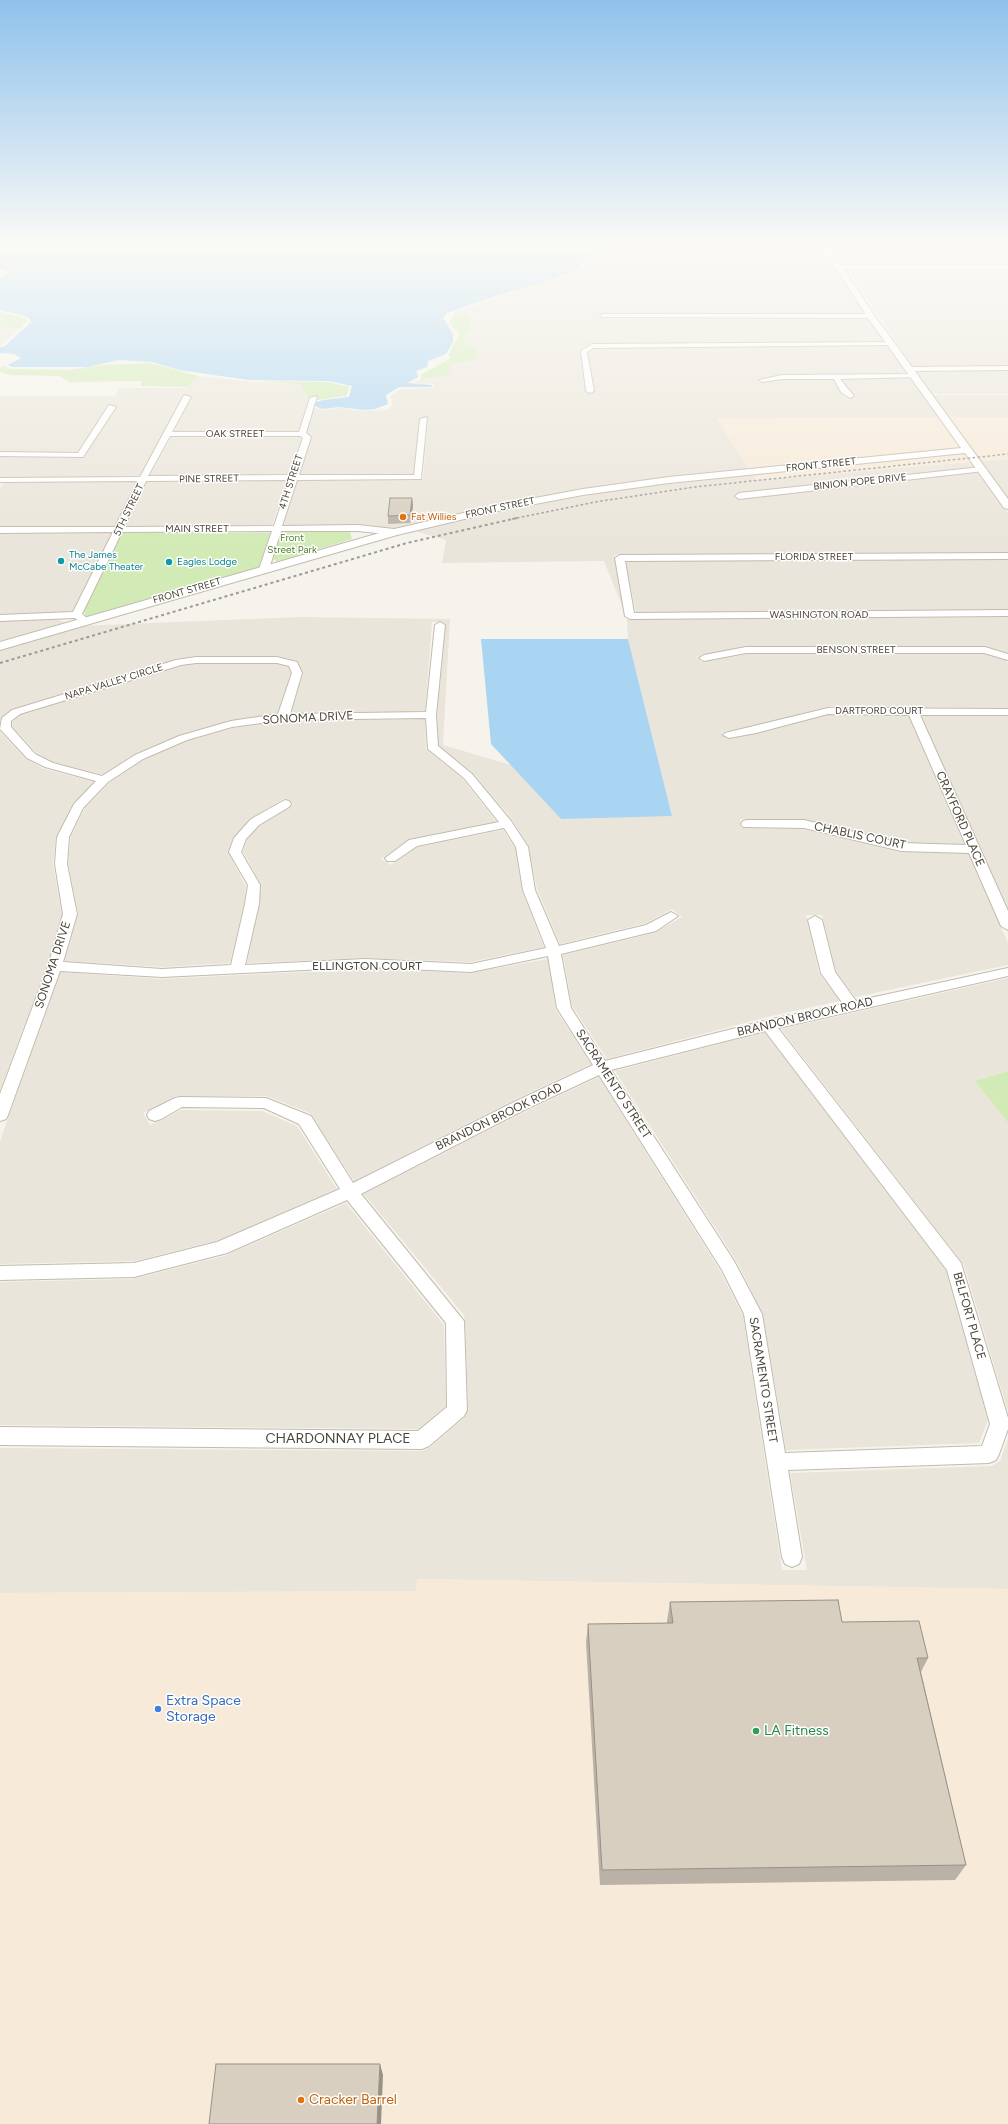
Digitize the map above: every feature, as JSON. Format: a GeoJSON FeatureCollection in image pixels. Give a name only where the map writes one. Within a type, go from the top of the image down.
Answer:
{"type":"FeatureCollection","features":[{"type":"Feature","properties":{"kind":"street"},"geometry":{"type":"LineString","coordinates":[[590,391],[584,351],[592,346],[724,345]]}},
{"type":"Feature","properties":{"kind":"street"},"geometry":{"type":"LineString","coordinates":[[893,345],[966,450],[1008,506]]}},
{"type":"Feature","properties":{"kind":"street"},"geometry":{"type":"LineString","coordinates":[[909,369],[1008,368]]}},
{"type":"Feature","properties":{"kind":"street"},"geometry":{"type":"LineString","coordinates":[[762,380],[782,377],[915,376]]}},
{"type":"Feature","properties":{"kind":"street"},"geometry":{"type":"LineString","coordinates":[[836,377],[844,390],[850,396]]}},
{"type":"Feature","properties":{"kind":"street","name":"5TH STREET"},"geometry":{"type":"LineString","coordinates":[[81,618],[119,529],[187,397]]}},
{"type":"Feature","properties":{"kind":"street","name":"4TH STREET"},"geometry":{"type":"LineString","coordinates":[[264,569],[306,437],[302,434],[314,398]]}},
{"type":"Feature","properties":{"kind":"street"},"geometry":{"type":"LineString","coordinates":[[0,454],[80,455],[112,407]]}},
{"type":"Feature","properties":{"kind":"street","name":"PINE STREET"},"geometry":{"type":"LineString","coordinates":[[1,480],[418,477],[424,419]]}},
{"type":"Feature","properties":{"kind":"street","name":"OAK STREET"},"geometry":{"type":"LineString","coordinates":[[168,434],[302,434]]}},
{"type":"Feature","properties":{"kind":"street","name":"FRONT STREET"},"geometry":{"type":"LineString","coordinates":[[0,646],[81,618],[264,569],[394,532],[498,508],[583,492],[677,480],[966,450]]}},
{"type":"Feature","properties":{"kind":"street","name":"BINION POPE DRIVE"},"geometry":{"type":"LineString","coordinates":[[739,496],[981,469]]}},
{"type":"Feature","properties":{"kind":"street","name":"MAIN STREET"},"geometry":{"type":"LineString","coordinates":[[0,530],[358,528],[394,532]]}},
{"type":"Feature","properties":{"kind":"street","name":"FLORIDA STREET"},"geometry":{"type":"LineString","coordinates":[[630,616],[620,558],[1008,556]]}},
{"type":"Feature","properties":{"kind":"street","name":"WASHINGTON ROAD"},"geometry":{"type":"LineString","coordinates":[[630,616],[1008,613]]}},
{"type":"Feature","properties":{"kind":"street"},"geometry":{"type":"LineString","coordinates":[[0,618],[81,618]]}},
{"type":"Feature","properties":{"kind":"street","name":"SACRAMENTO STREET"},"geometry":{"type":"LineString","coordinates":[[440,625],[431,715],[432,747],[468,776],[507,824],[522,847],[529,890],[554,951],[564,1008],[728,1266],[753,1314],[792,1557]]}},
{"type":"Feature","properties":{"kind":"street","name":"BENSON STREET"},"geometry":{"type":"LineString","coordinates":[[704,658],[746,650],[985,650],[1008,657]]}},
{"type":"Feature","properties":{"kind":"street","name":"NAPA VALLEY CIRCLE"},"geometry":{"type":"LineString","coordinates":[[104,780],[49,765],[31,756],[4,728],[6,720],[16,712],[180,662],[196,660],[277,660],[293,664],[297,673],[283,717]]}},
{"type":"Feature","properties":{"kind":"street","name":"DARTFORD COURT"},"geometry":{"type":"LineString","coordinates":[[729,735],[756,730],[828,711],[1008,712]]}},
{"type":"Feature","properties":{"kind":"street","name":"CRAYFORD PLACE"},"geometry":{"type":"LineString","coordinates":[[913,712],[1008,926]]}},
{"type":"Feature","properties":{"kind":"street","name":"SONOMA DRIVE"},"geometry":{"type":"LineString","coordinates":[[0,1115],[55,966],[70,914],[61,864],[63,837],[78,807],[104,780],[139,757],[183,738],[231,724],[283,717],[431,715]]}},
{"type":"Feature","properties":{"kind":"street"},"geometry":{"type":"LineString","coordinates":[[237,969],[252,904],[254,886],[235,852],[240,838],[255,822],[284,804]]}},
{"type":"Feature","properties":{"kind":"street"},"geometry":{"type":"LineString","coordinates":[[391,858],[413,843],[507,824]]}},
{"type":"Feature","properties":{"kind":"street","name":"CHABLIS COURT"},"geometry":{"type":"LineString","coordinates":[[748,824],[804,824],[901,847],[973,849]]}},
{"type":"Feature","properties":{"kind":"street","name":"ELLINGTON COURT"},"geometry":{"type":"LineString","coordinates":[[55,966],[162,973],[365,964],[471,968],[554,951],[651,928],[671,916]]}},
{"type":"Feature","properties":{"kind":"street"},"geometry":{"type":"LineString","coordinates":[[815,920],[828,973],[852,1005]]}},
{"type":"Feature","properties":{"kind":"street","name":"BRANDON BROOK ROAD"},"geometry":{"type":"LineString","coordinates":[[0,1273],[134,1270],[221,1248],[350,1192],[519,1106],[602,1067],[768,1024],[1008,972]]}},
{"type":"Feature","properties":{"kind":"street","name":"BELFORT PLACE"},"geometry":{"type":"LineString","coordinates":[[768,1024],[955,1268],[1000,1424],[988,1454],[776,1462]]}},
{"type":"Feature","properties":{"kind":"street","name":"CHARDONNAY PLACE"},"geometry":{"type":"LineString","coordinates":[[0,1436],[422,1440],[457,1410],[455,1321],[350,1192],[304,1120],[266,1104],[180,1102],[155,1115]]}},
{"type":"Feature","properties":{"kind":"shaded area"},"geometry":{"type":"Polygon","coordinates":[[[469,345],[591,345],[584,347],[580,351],[586,393],[594,393],[588,351],[591,348],[889,346],[910,375],[781,376],[757,379],[761,382],[783,378],[833,378],[840,390],[849,397],[856,396],[848,390],[841,378],[912,378],[939,417],[717,418],[749,470],[667,478],[393,529],[282,526],[297,480],[423,479],[428,417],[420,417],[413,475],[298,476],[311,437],[306,433],[314,408],[322,410],[339,408],[363,411],[389,409],[392,404],[390,396],[401,389],[435,388],[434,384],[415,383],[421,379],[445,376],[450,364],[464,362],[476,349],[469,345]]]}},
{"type":"Feature","properties":{"kind":"shaded area"},"geometry":{"type":"Polygon","coordinates":[[[898,345],[1008,345],[1008,394],[930,394],[898,345]]]}},
{"type":"Feature","properties":{"kind":"shaded area"},"geometry":{"type":"Polygon","coordinates":[[[197,376],[263,383],[301,384],[309,399],[298,432],[174,432],[192,396],[184,396],[140,477],[0,477],[0,456],[79,457],[85,455],[117,406],[109,406],[77,453],[0,452],[0,396],[115,396],[119,388],[186,388],[197,376]]]}},
{"type":"Feature","properties":{"kind":"shaded area"},"geometry":{"type":"Polygon","coordinates":[[[932,395],[1008,395],[1008,417],[948,417],[932,395]]]}},
{"type":"Feature","properties":{"kind":"shaded area"},"geometry":{"type":"Polygon","coordinates":[[[939,417],[961,448],[749,470],[717,418],[939,417]]]}},
{"type":"Feature","properties":{"kind":"shaded area"},"geometry":{"type":"Polygon","coordinates":[[[948,417],[1008,417],[1008,459],[980,461],[948,417]]]}},
{"type":"Feature","properties":{"kind":"shaded area"},"geometry":{"type":"Polygon","coordinates":[[[290,435],[302,437],[288,476],[149,477],[172,436],[290,435]]]}},
{"type":"Feature","properties":{"kind":"shaded area"},"geometry":{"type":"Polygon","coordinates":[[[964,452],[971,462],[755,480],[752,474],[964,452]]]}},
{"type":"Feature","properties":{"kind":"shaded area"},"geometry":{"type":"Polygon","coordinates":[[[1008,459],[1008,499],[980,461],[1008,459]]]}},
{"type":"Feature","properties":{"kind":"shaded area"},"geometry":{"type":"Polygon","coordinates":[[[971,462],[975,467],[733,495],[737,498],[978,471],[1008,513],[1008,553],[614,555],[624,611],[604,561],[442,563],[446,540],[418,532],[417,529],[500,510],[585,494],[671,482],[752,474],[756,480],[971,462]]]}},
{"type":"Feature","properties":{"kind":"shaded area"},"geometry":{"type":"Polygon","coordinates":[[[287,480],[272,526],[125,527],[147,481],[287,480]]]}},
{"type":"Feature","properties":{"kind":"shaded area"},"geometry":{"type":"Polygon","coordinates":[[[5,482],[138,482],[115,527],[0,528],[0,488],[5,482]]]}},
{"type":"Feature","properties":{"kind":"shaded area"},"geometry":{"type":"Polygon","coordinates":[[[0,532],[113,532],[72,612],[73,617],[62,614],[0,614],[0,532]]]}},
{"type":"Feature","properties":{"kind":"shaded area"},"geometry":{"type":"Polygon","coordinates":[[[1008,558],[1008,610],[636,613],[625,560],[1008,558]]]}},
{"type":"Feature","properties":{"kind":"shaded area"},"geometry":{"type":"Polygon","coordinates":[[[300,617],[450,619],[443,745],[511,765],[561,819],[672,815],[628,639],[627,619],[1008,617],[1008,654],[983,647],[744,648],[696,657],[701,662],[748,654],[985,653],[1005,659],[1008,664],[1008,708],[827,707],[753,727],[721,732],[726,739],[760,733],[830,714],[908,715],[964,844],[901,843],[802,820],[740,819],[741,828],[803,829],[900,852],[968,853],[1008,943],[1008,965],[855,997],[836,972],[822,915],[806,915],[819,973],[840,1001],[771,1016],[607,1059],[572,1006],[563,955],[654,933],[682,917],[672,909],[646,923],[560,944],[537,889],[528,845],[512,819],[474,774],[438,746],[437,715],[444,622],[432,622],[425,712],[291,713],[303,673],[297,661],[278,656],[197,657],[177,659],[15,709],[0,720],[0,649],[77,626],[300,617]]]}},
{"type":"Feature","properties":{"kind":"shaded area"},"geometry":{"type":"Polygon","coordinates":[[[0,620],[58,620],[69,623],[0,643],[0,620]]]}},
{"type":"Feature","properties":{"kind":"shaded area"},"geometry":{"type":"Polygon","coordinates":[[[196,663],[275,663],[288,666],[291,673],[278,714],[229,721],[180,735],[136,754],[104,775],[53,762],[37,753],[12,726],[13,721],[20,714],[181,665],[196,663]]]}},
{"type":"Feature","properties":{"kind":"shaded area"},"geometry":{"type":"Polygon","coordinates":[[[921,715],[1008,715],[1008,909],[980,849],[921,715]]]}},
{"type":"Feature","properties":{"kind":"shaded area"},"geometry":{"type":"Polygon","coordinates":[[[425,719],[426,749],[462,778],[497,822],[411,839],[381,859],[391,865],[417,847],[503,830],[515,848],[522,891],[544,947],[470,962],[366,958],[247,963],[259,904],[261,885],[243,851],[247,839],[261,824],[294,804],[285,798],[251,819],[233,838],[228,852],[246,887],[244,904],[230,963],[164,967],[64,961],[78,912],[68,862],[71,836],[85,808],[110,782],[143,759],[186,741],[233,728],[283,721],[425,719]]]}},
{"type":"Feature","properties":{"kind":"shaded area"},"geometry":{"type":"Polygon","coordinates":[[[0,732],[26,759],[44,769],[95,782],[72,807],[56,836],[53,865],[62,915],[47,966],[0,1090],[0,732]]]}},
{"type":"Feature","properties":{"kind":"shaded area"},"geometry":{"type":"Polygon","coordinates":[[[548,959],[556,1010],[591,1064],[514,1100],[354,1181],[310,1113],[267,1096],[176,1096],[143,1113],[150,1125],[181,1110],[262,1111],[297,1126],[337,1189],[219,1240],[135,1261],[0,1264],[0,1141],[60,972],[161,979],[365,969],[470,973],[548,959]]]}},
{"type":"Feature","properties":{"kind":"shaded area"},"geometry":{"type":"Polygon","coordinates":[[[1008,978],[1008,1071],[975,1081],[1008,1123],[1008,1412],[964,1265],[781,1029],[1008,978]]]}},
{"type":"Feature","properties":{"kind":"shaded area"},"geometry":{"type":"Polygon","coordinates":[[[765,1032],[946,1270],[988,1420],[979,1443],[786,1450],[763,1314],[737,1262],[615,1071],[765,1032]]]}},
{"type":"Feature","properties":{"kind":"shaded area"},"geometry":{"type":"Polygon","coordinates":[[[599,1077],[719,1269],[743,1316],[782,1570],[807,1570],[790,1473],[992,1466],[1000,1461],[1008,1439],[1008,1589],[417,1579],[417,1591],[0,1593],[0,1448],[422,1451],[429,1448],[464,1418],[468,1409],[464,1315],[364,1194],[524,1112],[599,1077]]]}},
{"type":"Feature","properties":{"kind":"shaded area"},"geometry":{"type":"Polygon","coordinates":[[[346,1203],[444,1325],[446,1406],[419,1429],[0,1425],[0,1282],[132,1279],[224,1256],[346,1203]]]}},
{"type":"Feature","properties":{"kind":"shaded area"},"geometry":{"type":"Polygon","coordinates":[[[417,1579],[1008,1589],[1008,2124],[0,2124],[0,1593],[416,1591],[417,1579]]]}},
{"type":"Feature","properties":{"kind":"green space"},"geometry":{"type":"Polygon","coordinates":[[[453,345],[469,345],[476,349],[478,356],[474,360],[451,364],[448,374],[445,376],[421,379],[422,374],[451,358],[448,355],[453,345]]]}},
{"type":"Feature","properties":{"kind":"green space"},"geometry":{"type":"Polygon","coordinates":[[[150,363],[198,376],[187,387],[141,386],[141,381],[70,382],[59,376],[11,375],[0,372],[0,368],[4,366],[11,369],[70,370],[99,365],[150,363]]]}},
{"type":"Feature","properties":{"kind":"green space"},"geometry":{"type":"Polygon","coordinates":[[[253,381],[327,382],[349,387],[346,396],[317,400],[318,396],[310,396],[309,399],[301,384],[253,381]]]}},
{"type":"Feature","properties":{"kind":"green space","name":"Front Street Park"},"geometry":{"type":"Polygon","coordinates":[[[343,529],[350,531],[352,539],[283,560],[277,561],[273,559],[282,531],[343,529]]]}},
{"type":"Feature","properties":{"kind":"green space"},"geometry":{"type":"Polygon","coordinates":[[[123,532],[270,533],[259,568],[86,618],[84,611],[123,532]]]}},
{"type":"Feature","properties":{"kind":"green space"},"geometry":{"type":"Polygon","coordinates":[[[1008,1071],[1008,1123],[975,1081],[1008,1071]]]}},
{"type":"Feature","properties":{"kind":"water"},"geometry":{"type":"Polygon","coordinates":[[[451,345],[446,354],[428,361],[427,367],[416,371],[418,377],[407,383],[432,385],[432,387],[399,387],[386,395],[388,404],[375,409],[364,410],[339,407],[322,409],[317,407],[315,405],[316,402],[349,397],[352,386],[329,381],[249,380],[179,370],[152,362],[120,360],[87,367],[12,367],[8,365],[21,358],[14,354],[0,353],[0,347],[451,345]]]}},
{"type":"Feature","properties":{"kind":"water"},"geometry":{"type":"Polygon","coordinates":[[[481,639],[628,639],[672,816],[561,819],[491,744],[481,639]]]}},
{"type":"Feature","properties":{"kind":"building"},"geometry":{"type":"Polygon","coordinates":[[[390,498],[412,498],[410,515],[388,516],[390,498]]]}},
{"type":"Feature","properties":{"kind":"building","name":"LA Fitness"},"geometry":{"type":"Polygon","coordinates":[[[838,1600],[842,1622],[919,1621],[928,1658],[917,1658],[966,1865],[602,1870],[588,1624],[673,1623],[670,1602],[838,1600]]]}},
{"type":"Feature","properties":{"kind":"building","name":"Cracker Barrel"},"geometry":{"type":"Polygon","coordinates":[[[216,2064],[380,2064],[377,2124],[209,2124],[216,2064]]]}},
{"type":"Feature","properties":{"kind":"railway"},"geometry":{"type":"LineString","coordinates":[[512,519],[595,502],[695,487],[1008,454]]}},
{"type":"Feature","properties":{"kind":"railway"},"geometry":{"type":"LineString","coordinates":[[0,663],[407,543],[517,518]]}},
{"type":"Feature","properties":{"kind":"place","name":"Fat Willies"},"geometry":{"type":"Point","coordinates":[403,517]}},
{"type":"Feature","properties":{"kind":"place","name":"The James McCabe Theater"},"geometry":{"type":"Point","coordinates":[61,561]}},
{"type":"Feature","properties":{"kind":"place","name":"Eagles Lodge"},"geometry":{"type":"Point","coordinates":[169,562]}},
{"type":"Feature","properties":{"kind":"place","name":"Extra Space Storage"},"geometry":{"type":"Point","coordinates":[158,1709]}},
{"type":"Feature","properties":{"kind":"place","name":"LA Fitness"},"geometry":{"type":"Point","coordinates":[756,1731]}},
{"type":"Feature","properties":{"kind":"place","name":"Cracker Barrel"},"geometry":{"type":"Point","coordinates":[301,2100]}}]}
